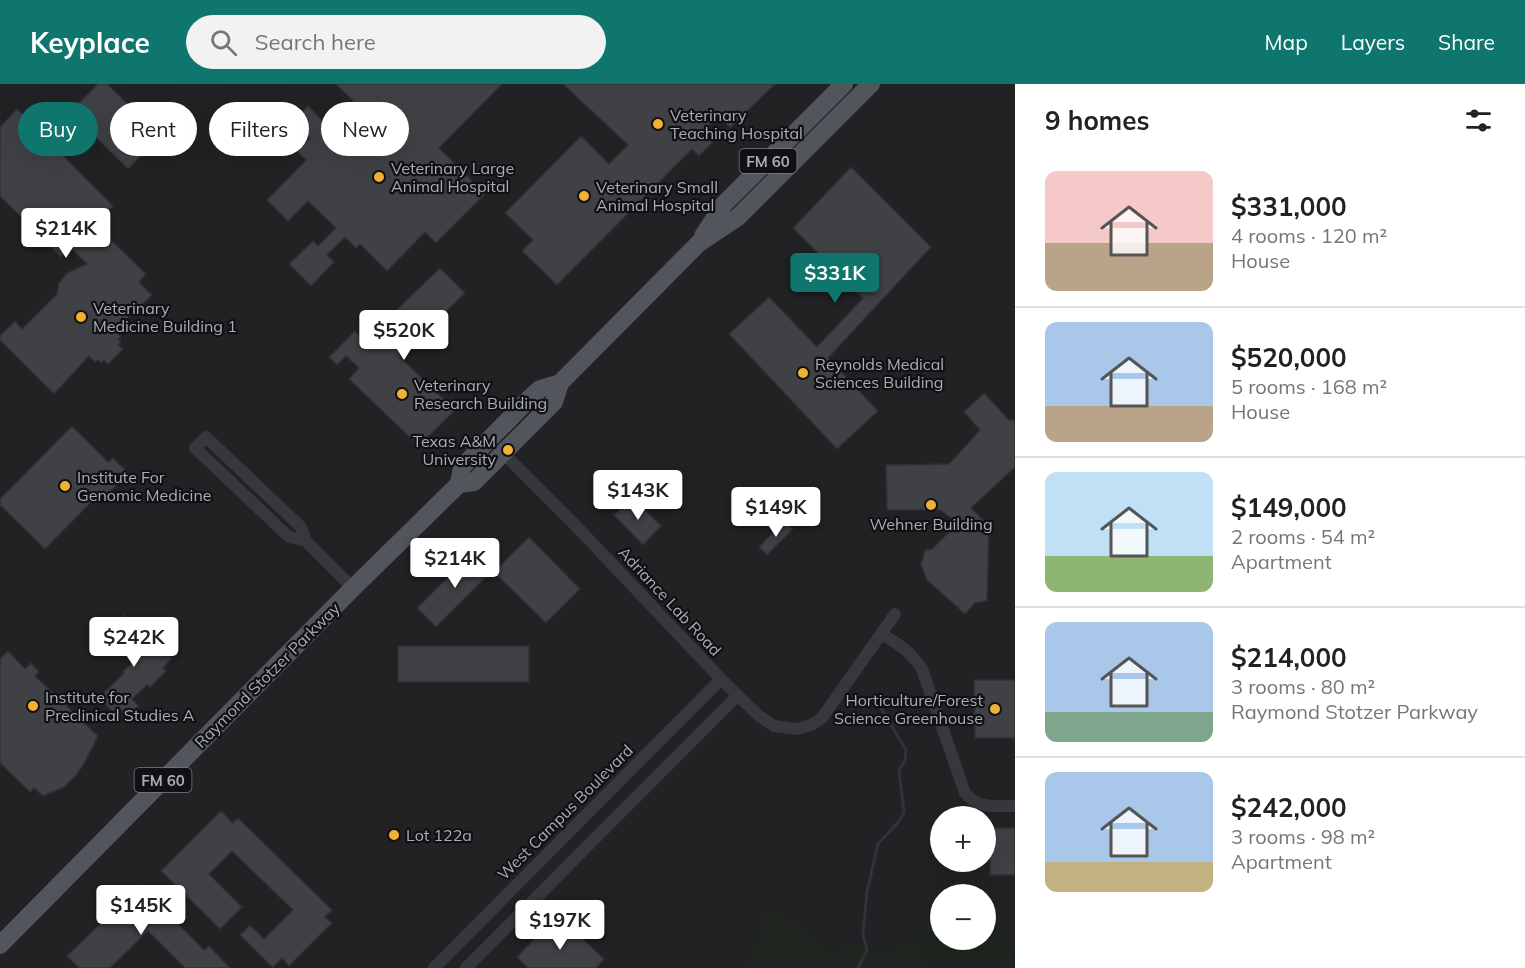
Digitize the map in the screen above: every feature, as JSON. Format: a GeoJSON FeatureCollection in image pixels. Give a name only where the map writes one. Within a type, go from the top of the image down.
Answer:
{"type":"FeatureCollection","features":[{"type":"Feature","properties":{"kind":"main road","name":"Raymond Stotzer Parkway"},"geometry":{"type":"LineString","coordinates":[[699,243],[724,204],[844,84]]}},
{"type":"Feature","properties":{"kind":"main road","name":"Raymond Stotzer Parkway"},"geometry":{"type":"LineString","coordinates":[[459,484],[474,483],[554,402],[560,383],[699,243],[738,217],[871,84]]}},
{"type":"Feature","properties":{"kind":"main road"},"geometry":{"type":"LineString","coordinates":[[776,153],[789,166]]}},
{"type":"Feature","properties":{"kind":"main road","name":"Raymond Stotzer Parkway"},"geometry":{"type":"LineString","coordinates":[[0,945],[9,929],[459,484],[462,467],[530,398],[540,389],[560,383]]}},
{"type":"Feature","properties":{"kind":"main road"},"geometry":{"type":"LineString","coordinates":[[503,453],[503,440],[525,417],[530,398]]}},
{"type":"Feature","properties":{"kind":"street"},"geometry":{"type":"LineString","coordinates":[[306,541],[289,537],[195,448],[206,437],[301,528],[306,541],[353,588]]}},
{"type":"Feature","properties":{"kind":"street","name":"Adriance Lab Road"},"geometry":{"type":"LineString","coordinates":[[503,453],[575,525],[721,679],[766,722],[783,728],[797,729],[811,725],[822,718],[881,634]]}},
{"type":"Feature","properties":{"kind":"street"},"geometry":{"type":"LineString","coordinates":[[895,614],[881,634],[913,655],[922,669],[965,793],[972,802],[985,806],[1015,806]]}},
{"type":"Feature","properties":{"kind":"street","name":"West Campus Boulevard"},"geometry":{"type":"LineString","coordinates":[[434,968],[721,679]]}},
{"type":"Feature","properties":{"kind":"street"},"geometry":{"type":"LineString","coordinates":[[466,968],[738,696]]}},
{"type":"Feature","properties":{"kind":"shaded area","name":"Texas A&M University"},"geometry":{"type":"Polygon","coordinates":[[[0,84],[1015,84],[1015,968],[0,968],[0,84]]]}},
{"type":"Feature","properties":{"kind":"shaded area"},"geometry":{"type":"Polygon","coordinates":[[[766,910],[801,927],[830,953],[851,945],[877,950],[895,950],[925,933],[930,934],[930,950],[996,950],[996,929],[999,929],[1012,946],[1015,945],[1015,968],[747,968],[766,910]]]}},
{"type":"Feature","properties":{"kind":"building"},"geometry":{"type":"Polygon","coordinates":[[[98,84],[107,84],[126,102],[110,102],[110,151],[98,140],[98,102],[80,102],[98,84]]]}},
{"type":"Feature","properties":{"kind":"building","name":"Veterinary Large Animal Hospital"},"geometry":{"type":"Polygon","coordinates":[[[336,84],[502,84],[439,148],[485,194],[436,243],[425,232],[387,271],[360,244],[356,248],[345,237],[327,255],[334,262],[311,286],[289,264],[313,241],[318,246],[336,228],[308,201],[288,221],[267,200],[306,160],[302,156],[309,156],[309,107],[321,119],[321,156],[409,156],[409,102],[353,101],[336,84]]]}},
{"type":"Feature","properties":{"kind":"building"},"geometry":{"type":"Polygon","coordinates":[[[563,84],[775,84],[730,128],[718,115],[703,132],[713,142],[699,156],[692,149],[557,285],[522,251],[533,240],[505,213],[581,136],[609,164],[628,145],[563,84]]]}},
{"type":"Feature","properties":{"kind":"building"},"geometry":{"type":"Polygon","coordinates":[[[17,109],[18,156],[64,156],[113,206],[88,230],[103,248],[111,240],[146,274],[139,282],[152,295],[115,330],[121,337],[118,339],[121,342],[118,345],[123,349],[108,364],[104,360],[101,363],[98,360],[95,362],[89,356],[54,394],[0,340],[0,336],[15,321],[22,329],[57,294],[59,283],[67,273],[87,264],[71,248],[61,257],[0,196],[0,127],[17,109]]]}},
{"type":"Feature","properties":{"kind":"building"},"geometry":{"type":"Polygon","coordinates":[[[115,156],[141,156],[128,169],[115,156]]]}},
{"type":"Feature","properties":{"kind":"building"},"geometry":{"type":"Polygon","coordinates":[[[851,167],[931,247],[828,358],[878,411],[837,449],[729,334],[769,297],[817,347],[863,298],[793,228],[851,167]]]}},
{"type":"Feature","properties":{"kind":"building","name":"Veterinary Research Building"},"geometry":{"type":"Polygon","coordinates":[[[440,268],[465,293],[400,357],[455,410],[419,446],[349,379],[359,368],[346,356],[337,365],[329,357],[355,331],[373,348],[388,333],[380,326],[440,268]]]}},
{"type":"Feature","properties":{"kind":"building","name":"Wehner Building"},"geometry":{"type":"Polygon","coordinates":[[[984,393],[1009,420],[1015,420],[1015,467],[971,508],[989,526],[987,601],[975,603],[965,614],[927,580],[921,565],[925,550],[932,549],[955,526],[951,523],[954,520],[940,510],[887,510],[886,465],[949,464],[980,430],[964,412],[984,393]]]}},
{"type":"Feature","properties":{"kind":"building","name":"Institute For Genomic Medicine"},"geometry":{"type":"Polygon","coordinates":[[[72,426],[108,462],[113,458],[128,473],[100,502],[95,498],[45,549],[0,505],[0,499],[72,426]]]}},
{"type":"Feature","properties":{"kind":"building"},"geometry":{"type":"Polygon","coordinates":[[[632,497],[661,526],[643,545],[614,515],[632,497]]]}},
{"type":"Feature","properties":{"kind":"building"},"geometry":{"type":"Polygon","coordinates":[[[784,521],[793,529],[767,555],[759,547],[784,521]]]}},
{"type":"Feature","properties":{"kind":"building"},"geometry":{"type":"Polygon","coordinates":[[[529,537],[580,589],[546,623],[494,572],[529,537]]]}},
{"type":"Feature","properties":{"kind":"building"},"geometry":{"type":"Polygon","coordinates":[[[474,551],[493,570],[436,627],[417,608],[474,551]]]}},
{"type":"Feature","properties":{"kind":"building"},"geometry":{"type":"Polygon","coordinates":[[[124,615],[159,654],[164,650],[172,658],[163,668],[166,671],[150,687],[147,685],[132,699],[139,706],[128,716],[120,709],[115,714],[99,698],[132,663],[111,642],[118,636],[111,629],[124,615]]]}},
{"type":"Feature","properties":{"kind":"building"},"geometry":{"type":"Polygon","coordinates":[[[398,646],[529,646],[529,682],[398,682],[398,646]]]}},
{"type":"Feature","properties":{"kind":"building","name":"Institute for Preclinical Studies A"},"geometry":{"type":"Polygon","coordinates":[[[8,651],[25,669],[31,663],[39,672],[35,676],[98,736],[77,774],[64,787],[43,796],[34,788],[30,792],[0,763],[0,659],[8,651]]]}},
{"type":"Feature","properties":{"kind":"building","name":"Horticulture/Forest Science Greenhouse"},"geometry":{"type":"Polygon","coordinates":[[[974,680],[1015,680],[1015,738],[975,738],[974,680]]]}},
{"type":"Feature","properties":{"kind":"building"},"geometry":{"type":"Polygon","coordinates":[[[221,811],[233,823],[238,818],[332,910],[325,917],[332,923],[289,966],[282,958],[273,968],[240,935],[250,925],[264,939],[293,910],[232,851],[209,874],[242,907],[220,929],[161,871],[221,811]]]}},
{"type":"Feature","properties":{"kind":"building"},"geometry":{"type":"Polygon","coordinates":[[[996,828],[1015,828],[1015,875],[990,875],[990,872],[996,872],[996,828]]]}},
{"type":"Feature","properties":{"kind":"building"},"geometry":{"type":"Polygon","coordinates":[[[140,885],[204,950],[209,946],[230,968],[185,968],[148,931],[110,968],[79,968],[67,956],[140,885]]]}},
{"type":"Feature","properties":{"kind":"building"},"geometry":{"type":"Polygon","coordinates":[[[564,921],[604,959],[596,968],[528,968],[517,957],[539,934],[546,939],[564,921]]]}},
{"type":"Feature","properties":{"kind":"waterway"},"geometry":{"type":"LineString","coordinates":[[858,968],[867,950],[863,934],[867,892],[878,844],[900,820],[904,812],[899,770],[905,761],[906,750],[878,703]]}},
{"type":"Feature","properties":{"kind":"place","name":"Veterinary Teaching Hospital"},"geometry":{"type":"Point","coordinates":[658,124]}},
{"type":"Feature","properties":{"kind":"place","name":"Veterinary Large Animal Hospital"},"geometry":{"type":"Point","coordinates":[379,177]}},
{"type":"Feature","properties":{"kind":"place","name":"Veterinary Small Animal Hospital"},"geometry":{"type":"Point","coordinates":[584,196]}},
{"type":"Feature","properties":{"kind":"place","name":"Veterinary Medicine Building 1"},"geometry":{"type":"Point","coordinates":[81,317]}},
{"type":"Feature","properties":{"kind":"place","name":"Reynolds Medical Sciences Building"},"geometry":{"type":"Point","coordinates":[803,373]}},
{"type":"Feature","properties":{"kind":"place","name":"Veterinary Research Building"},"geometry":{"type":"Point","coordinates":[402,394]}},
{"type":"Feature","properties":{"kind":"place","name":"Texas A&M University"},"geometry":{"type":"Point","coordinates":[508,450]}},
{"type":"Feature","properties":{"kind":"place","name":"Institute For Genomic Medicine"},"geometry":{"type":"Point","coordinates":[65,486]}},
{"type":"Feature","properties":{"kind":"place","name":"Wehner Building"},"geometry":{"type":"Point","coordinates":[931,505]}},
{"type":"Feature","properties":{"kind":"place","name":"Institute for Preclinical Studies A"},"geometry":{"type":"Point","coordinates":[33,706]}},
{"type":"Feature","properties":{"kind":"place","name":"Horticulture/Forest Science Greenhouse"},"geometry":{"type":"Point","coordinates":[995,709]}},
{"type":"Feature","properties":{"kind":"place","name":"Lot 122a"},"geometry":{"type":"Point","coordinates":[394,835]}}]}
